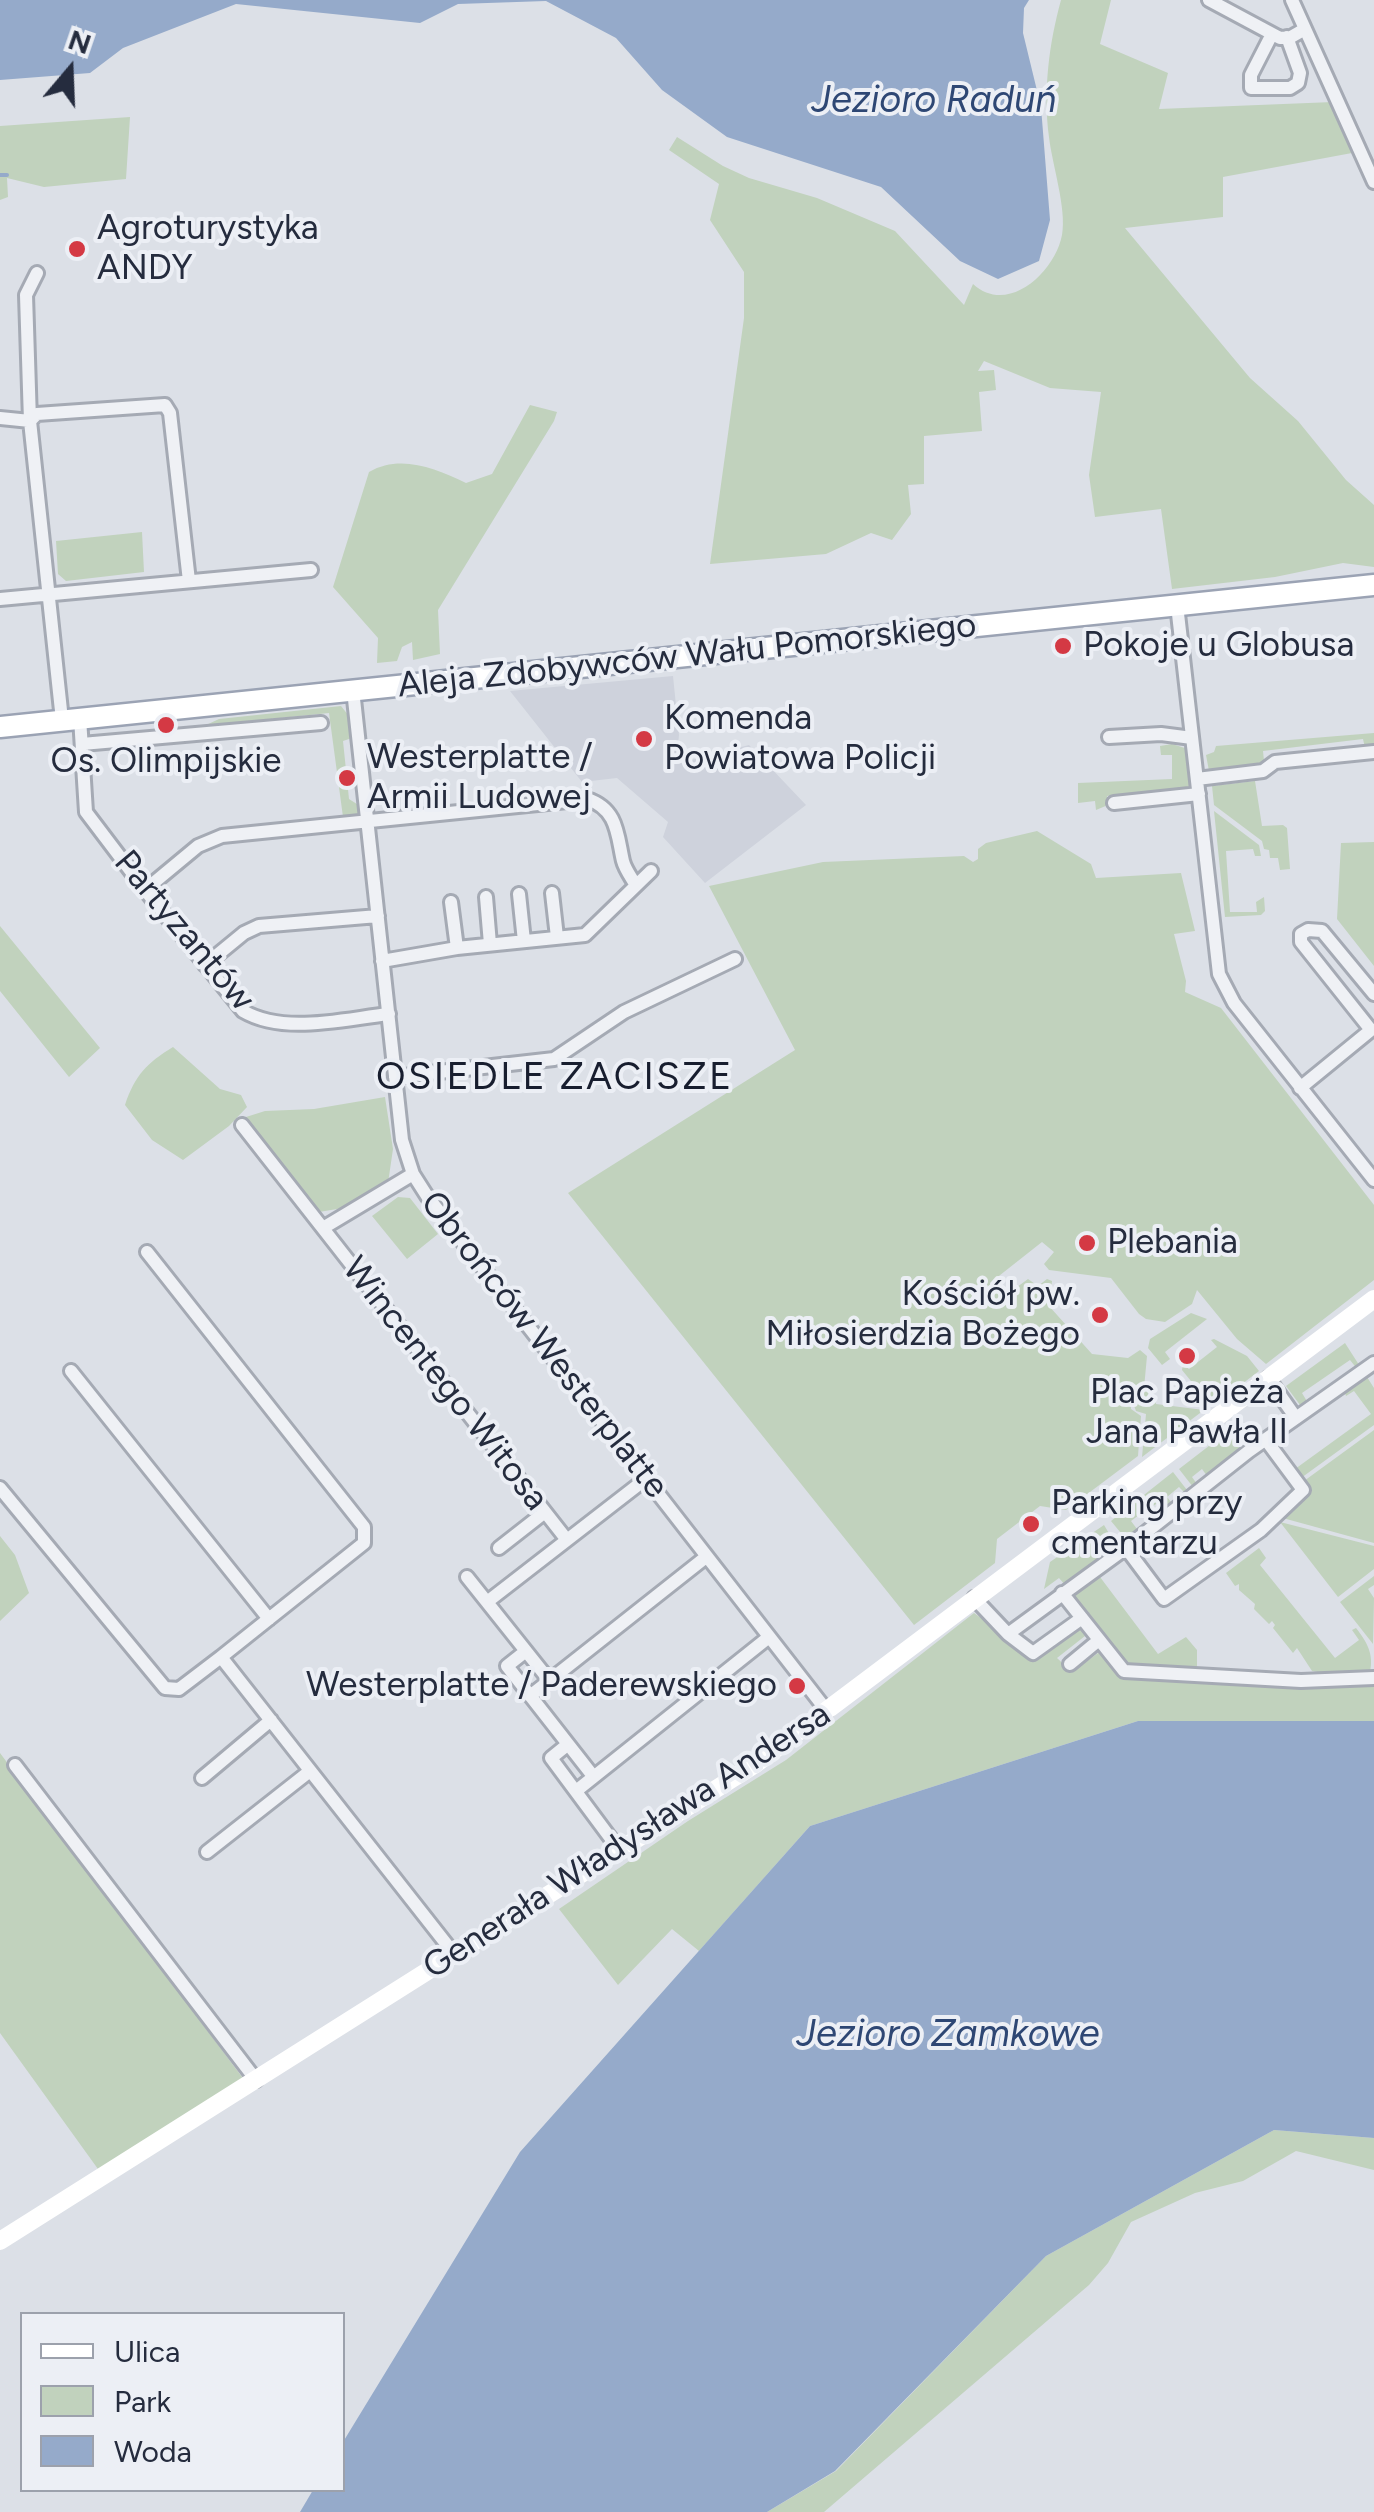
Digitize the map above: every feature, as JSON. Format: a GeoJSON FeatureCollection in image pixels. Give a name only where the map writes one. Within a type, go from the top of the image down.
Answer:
{"type":"FeatureCollection","features":[{"type":"Feature","properties":{"kind":"main road","name":"Aleja Zdobywców Wału Pomorskiego"},"geometry":{"type":"LineString","coordinates":[[0,726],[1374,585]]}},
{"type":"Feature","properties":{"kind":"main road","name":"Generała Władysława Andersa"},"geometry":{"type":"LineString","coordinates":[[0,2241],[728,1783],[1374,1299]]}},
{"type":"Feature","properties":{"kind":"street"},"geometry":{"type":"LineString","coordinates":[[1209,0],[1280,36],[1305,29]]}},
{"type":"Feature","properties":{"kind":"street"},"geometry":{"type":"LineString","coordinates":[[1292,0],[1374,182]]}},
{"type":"Feature","properties":{"kind":"street","name":"Partyzantów"},"geometry":{"type":"LineString","coordinates":[[37,273],[26,295],[30,422],[48,594],[71,719],[82,744],[86,812],[243,1011],[272,1024],[389,1014]]}},
{"type":"Feature","properties":{"kind":"street"},"geometry":{"type":"LineString","coordinates":[[0,418],[30,422],[37,414],[165,405],[170,413],[189,581]]}},
{"type":"Feature","properties":{"kind":"street"},"geometry":{"type":"LineString","coordinates":[[0,599],[311,570]]}},
{"type":"Feature","properties":{"kind":"street"},"geometry":{"type":"LineString","coordinates":[[1177,605],[1219,974],[1234,1004],[1373,1179]]}},
{"type":"Feature","properties":{"kind":"street","name":"Obrońców Westerplatte"},"geometry":{"type":"LineString","coordinates":[[353,690],[394,1076],[402,1140],[413,1174],[827,1711]]}},
{"type":"Feature","properties":{"kind":"street"},"geometry":{"type":"LineString","coordinates":[[82,744],[321,723]]}},
{"type":"Feature","properties":{"kind":"street"},"geometry":{"type":"LineString","coordinates":[[1110,737],[1161,734],[1192,738]]}},
{"type":"Feature","properties":{"kind":"street"},"geometry":{"type":"LineString","coordinates":[[1198,778],[1262,770],[1276,762],[1374,752]]}},
{"type":"Feature","properties":{"kind":"street"},"geometry":{"type":"LineString","coordinates":[[1114,802],[1199,794]]}},
{"type":"Feature","properties":{"kind":"street"},"geometry":{"type":"LineString","coordinates":[[145,890],[210,838],[586,799],[604,808],[619,832],[624,864],[636,884]]}},
{"type":"Feature","properties":{"kind":"street"},"geometry":{"type":"LineString","coordinates":[[382,961],[456,948],[585,934],[652,871]]}},
{"type":"Feature","properties":{"kind":"street"},"geometry":{"type":"LineString","coordinates":[[552,893],[557,938]]}},
{"type":"Feature","properties":{"kind":"street"},"geometry":{"type":"LineString","coordinates":[[519,894],[524,941]]}},
{"type":"Feature","properties":{"kind":"street"},"geometry":{"type":"LineString","coordinates":[[486,896],[490,944]]}},
{"type":"Feature","properties":{"kind":"street"},"geometry":{"type":"LineString","coordinates":[[451,902],[456,948]]}},
{"type":"Feature","properties":{"kind":"street"},"geometry":{"type":"LineString","coordinates":[[205,965],[244,933],[259,926],[378,916]]}},
{"type":"Feature","properties":{"kind":"street"},"geometry":{"type":"LineString","coordinates":[[1300,1088],[1373,1029],[1301,942],[1301,934],[1322,930],[1374,994]]}},
{"type":"Feature","properties":{"kind":"street"},"geometry":{"type":"LineString","coordinates":[[394,1076],[554,1059],[624,1012],[735,959]]}},
{"type":"Feature","properties":{"kind":"street","name":"Wincentego Witosa"},"geometry":{"type":"LineString","coordinates":[[242,1125],[567,1540]]}},
{"type":"Feature","properties":{"kind":"street","name":"Wincentego Witosa"},"geometry":{"type":"LineString","coordinates":[[323,1228],[413,1174]]}},
{"type":"Feature","properties":{"kind":"street"},"geometry":{"type":"LineString","coordinates":[[0,1488],[165,1688],[179,1689],[364,1543],[364,1527],[147,1252]]}},
{"type":"Feature","properties":{"kind":"street"},"geometry":{"type":"LineString","coordinates":[[1008,1634],[1374,1363]]}},
{"type":"Feature","properties":{"kind":"street"},"geometry":{"type":"LineString","coordinates":[[71,1372],[269,1619]]}},
{"type":"Feature","properties":{"kind":"street"},"geometry":{"type":"LineString","coordinates":[[1268,1378],[1296,1418]]}},
{"type":"Feature","properties":{"kind":"street"},"geometry":{"type":"LineString","coordinates":[[1126,1548],[1164,1600],[1262,1530],[1303,1490],[1266,1440]]}},
{"type":"Feature","properties":{"kind":"street","name":"Wincentego Witosa"},"geometry":{"type":"LineString","coordinates":[[488,1602],[647,1478]]}},
{"type":"Feature","properties":{"kind":"street"},"geometry":{"type":"LineString","coordinates":[[499,1548],[545,1512]]}},
{"type":"Feature","properties":{"kind":"street"},"geometry":{"type":"LineString","coordinates":[[530,1696],[706,1557]]}},
{"type":"Feature","properties":{"kind":"street"},"geometry":{"type":"LineString","coordinates":[[467,1578],[549,1680]]}},
{"type":"Feature","properties":{"kind":"street"},"geometry":{"type":"LineString","coordinates":[[1062,1593],[1124,1671],[1301,1681],[1374,1678]]}},
{"type":"Feature","properties":{"kind":"street"},"geometry":{"type":"LineString","coordinates":[[974,1598],[1008,1634],[1033,1653],[1082,1618]]}},
{"type":"Feature","properties":{"kind":"street"},"geometry":{"type":"LineString","coordinates":[[576,1791],[770,1637]]}},
{"type":"Feature","properties":{"kind":"street"},"geometry":{"type":"LineString","coordinates":[[1070,1664],[1099,1640]]}},
{"type":"Feature","properties":{"kind":"street"},"geometry":{"type":"LineString","coordinates":[[526,1651],[507,1666],[593,1776]]}},
{"type":"Feature","properties":{"kind":"street"},"geometry":{"type":"LineString","coordinates":[[221,1657],[455,1955]]}},
{"type":"Feature","properties":{"kind":"street"},"geometry":{"type":"LineString","coordinates":[[202,1778],[271,1720]]}},
{"type":"Feature","properties":{"kind":"street"},"geometry":{"type":"LineString","coordinates":[[567,1745],[551,1758],[620,1852]]}},
{"type":"Feature","properties":{"kind":"street"},"geometry":{"type":"LineString","coordinates":[[15,1765],[256,2080]]}},
{"type":"Feature","properties":{"kind":"street"},"geometry":{"type":"LineString","coordinates":[[207,1852],[310,1771]]}},
{"type":"Feature","properties":{"kind":"shaded area"},"geometry":{"type":"Polygon","coordinates":[[[673,676],[679,735],[676,764],[749,745],[806,805],[705,883],[663,837],[668,822],[617,778],[582,782],[510,691],[673,676]]]}},
{"type":"Feature","properties":{"kind":"green space"},"geometry":{"type":"Polygon","coordinates":[[[1061,0],[1111,0],[1100,44],[1168,73],[1159,109],[1333,102],[1352,153],[1223,177],[1223,217],[1125,228],[1250,378],[1298,421],[1346,480],[1374,505],[1374,567],[1343,563],[1275,577],[1172,589],[1161,509],[1095,517],[1089,475],[1101,392],[1050,388],[984,361],[978,371],[994,370],[996,390],[979,392],[982,431],[924,436],[924,484],[908,485],[911,514],[892,540],[871,533],[826,554],[710,564],[744,318],[744,272],[710,220],[719,184],[669,150],[677,137],[749,178],[817,198],[895,231],[964,305],[973,284],[987,293],[1015,292],[1050,263],[1062,235],[1047,102],[1050,50],[1061,0]]]}},
{"type":"Feature","properties":{"kind":"green space"},"geometry":{"type":"Polygon","coordinates":[[[130,117],[126,179],[44,187],[7,178],[8,197],[0,200],[0,126],[130,117]]]}},
{"type":"Feature","properties":{"kind":"green space"},"geometry":{"type":"Polygon","coordinates":[[[530,405],[557,412],[554,421],[438,610],[440,654],[413,660],[412,642],[402,647],[397,661],[377,663],[378,638],[333,587],[369,472],[393,464],[418,465],[466,483],[492,474],[530,405]]]}},
{"type":"Feature","properties":{"kind":"green space"},"geometry":{"type":"Polygon","coordinates":[[[142,532],[144,572],[66,581],[58,574],[56,541],[142,532]]]}},
{"type":"Feature","properties":{"kind":"green space"},"geometry":{"type":"Polygon","coordinates":[[[341,706],[349,716],[352,738],[343,741],[349,799],[360,806],[358,821],[343,817],[329,713],[204,726],[219,719],[341,706]]]}},
{"type":"Feature","properties":{"kind":"green space"},"geometry":{"type":"Polygon","coordinates":[[[1374,733],[1374,745],[1365,748],[1363,739],[1263,751],[1264,761],[1260,765],[1209,771],[1206,755],[1214,752],[1216,746],[1374,733]]]}},
{"type":"Feature","properties":{"kind":"green space"},"geometry":{"type":"Polygon","coordinates":[[[1172,744],[1188,749],[1193,781],[1188,790],[1107,796],[1108,805],[1096,810],[1095,801],[1078,803],[1078,783],[1172,779],[1172,755],[1161,755],[1160,746],[1172,744]]]}},
{"type":"Feature","properties":{"kind":"green space"},"geometry":{"type":"Polygon","coordinates":[[[1255,781],[1262,826],[1287,828],[1290,869],[1280,870],[1278,858],[1270,858],[1262,841],[1214,805],[1212,786],[1255,781]]]}},
{"type":"Feature","properties":{"kind":"green space"},"geometry":{"type":"Polygon","coordinates":[[[1214,811],[1259,845],[1261,856],[1255,856],[1253,849],[1226,851],[1230,912],[1257,912],[1256,902],[1264,897],[1265,911],[1261,915],[1225,917],[1214,811]]]}},
{"type":"Feature","properties":{"kind":"green space"},"geometry":{"type":"Polygon","coordinates":[[[1037,831],[1091,864],[1096,878],[1181,873],[1195,931],[1174,934],[1186,981],[1185,992],[1221,1008],[1374,1205],[1374,1280],[1266,1364],[1237,1339],[1197,1290],[1192,1304],[1165,1322],[1146,1319],[1111,1278],[1049,1270],[1044,1264],[1054,1252],[1042,1242],[990,1283],[1002,1298],[1028,1279],[1038,1286],[1047,1279],[1052,1281],[1049,1306],[1092,1354],[1128,1358],[1140,1350],[1147,1356],[1144,1388],[1131,1399],[1131,1409],[1141,1416],[1138,1456],[1066,1510],[1040,1506],[997,1539],[995,1563],[914,1625],[568,1193],[795,1050],[709,886],[823,862],[964,856],[973,862],[978,859],[978,849],[986,843],[1037,831]]]}},
{"type":"Feature","properties":{"kind":"green space"},"geometry":{"type":"Polygon","coordinates":[[[1374,842],[1374,966],[1337,919],[1341,843],[1374,842]]]}},
{"type":"Feature","properties":{"kind":"green space"},"geometry":{"type":"Polygon","coordinates":[[[0,926],[100,1048],[69,1077],[0,991],[0,926]]]}},
{"type":"Feature","properties":{"kind":"green space"},"geometry":{"type":"Polygon","coordinates":[[[173,1047],[220,1089],[241,1095],[247,1107],[229,1126],[183,1160],[152,1140],[125,1105],[143,1071],[173,1047]]]}},
{"type":"Feature","properties":{"kind":"green space"},"geometry":{"type":"Polygon","coordinates":[[[385,1097],[393,1149],[388,1183],[343,1208],[319,1212],[246,1117],[265,1111],[314,1109],[385,1097]]]}},
{"type":"Feature","properties":{"kind":"green space"},"geometry":{"type":"Polygon","coordinates":[[[398,1197],[410,1198],[438,1234],[407,1259],[372,1216],[398,1197]]]}},
{"type":"Feature","properties":{"kind":"green space"},"geometry":{"type":"Polygon","coordinates":[[[1191,1313],[1207,1319],[1165,1352],[1170,1359],[1162,1365],[1148,1348],[1150,1339],[1191,1313]]]}},
{"type":"Feature","properties":{"kind":"green space"},"geometry":{"type":"Polygon","coordinates":[[[1211,1340],[1247,1356],[1259,1371],[1212,1407],[1182,1370],[1183,1364],[1189,1369],[1217,1347],[1211,1340]]]}},
{"type":"Feature","properties":{"kind":"green space"},"geometry":{"type":"Polygon","coordinates":[[[1345,1343],[1361,1368],[1358,1370],[1350,1360],[1302,1393],[1308,1403],[1300,1405],[1286,1386],[1345,1343]]]}},
{"type":"Feature","properties":{"kind":"green space"},"geometry":{"type":"Polygon","coordinates":[[[1367,1377],[1374,1388],[1374,1425],[1301,1478],[1295,1469],[1371,1414],[1354,1391],[1346,1396],[1345,1393],[1367,1377]]]}},
{"type":"Feature","properties":{"kind":"green space"},"geometry":{"type":"Polygon","coordinates":[[[1146,1391],[1155,1396],[1156,1404],[1204,1410],[1142,1457],[1146,1414],[1136,1411],[1133,1403],[1137,1393],[1146,1391]]]}},
{"type":"Feature","properties":{"kind":"green space"},"geometry":{"type":"Polygon","coordinates":[[[1374,1430],[1374,1543],[1279,1517],[1310,1490],[1304,1481],[1374,1430]]]}},
{"type":"Feature","properties":{"kind":"green space"},"geometry":{"type":"Polygon","coordinates":[[[1227,1432],[1241,1450],[1207,1476],[1202,1469],[1192,1477],[1197,1484],[1193,1487],[1179,1469],[1227,1432]]]}},
{"type":"Feature","properties":{"kind":"green space"},"geometry":{"type":"Polygon","coordinates":[[[1173,1472],[1187,1490],[1179,1487],[1167,1497],[1171,1502],[1167,1505],[1161,1500],[1151,1508],[1153,1516],[1147,1509],[1131,1521],[1137,1529],[1125,1538],[1111,1521],[1173,1472]]]}},
{"type":"Feature","properties":{"kind":"green space"},"geometry":{"type":"Polygon","coordinates":[[[1280,1522],[1374,1546],[1374,1569],[1338,1597],[1280,1522]]]}},
{"type":"Feature","properties":{"kind":"green space"},"geometry":{"type":"Polygon","coordinates":[[[1104,1525],[1116,1545],[1065,1585],[1059,1578],[1044,1589],[1050,1562],[1104,1525]]]}},
{"type":"Feature","properties":{"kind":"green space"},"geometry":{"type":"Polygon","coordinates":[[[0,1536],[15,1555],[29,1593],[0,1621],[0,1536]]]}},
{"type":"Feature","properties":{"kind":"green space"},"geometry":{"type":"Polygon","coordinates":[[[1259,1548],[1266,1558],[1260,1565],[1335,1658],[1359,1640],[1352,1630],[1356,1628],[1369,1648],[1370,1672],[1312,1671],[1297,1648],[1293,1653],[1273,1628],[1272,1621],[1269,1624],[1254,1609],[1255,1604],[1226,1573],[1259,1548]]]}},
{"type":"Feature","properties":{"kind":"green space"},"geometry":{"type":"Polygon","coordinates":[[[1120,1556],[1124,1558],[1100,1577],[1158,1654],[1186,1637],[1197,1650],[1197,1670],[1136,1667],[1124,1661],[1075,1598],[1073,1590],[1120,1556]]]}},
{"type":"Feature","properties":{"kind":"green space"},"geometry":{"type":"Polygon","coordinates":[[[1374,1576],[1374,1585],[1368,1589],[1374,1598],[1373,1644],[1340,1602],[1374,1576]]]}},
{"type":"Feature","properties":{"kind":"green space"},"geometry":{"type":"Polygon","coordinates":[[[974,1613],[1038,1659],[1078,1630],[1076,1626],[1082,1626],[1090,1637],[1085,1636],[1057,1658],[1072,1672],[1101,1651],[1123,1677],[1374,1681],[1374,1721],[1138,1721],[810,1826],[699,1951],[672,1929],[618,1985],[559,1909],[786,1760],[974,1613]]]}},
{"type":"Feature","properties":{"kind":"green space"},"geometry":{"type":"Polygon","coordinates":[[[0,1753],[248,2085],[103,2176],[0,2033],[0,1753]]]}},
{"type":"Feature","properties":{"kind":"green space"},"geometry":{"type":"Polygon","coordinates":[[[1274,2130],[1374,2138],[1374,2170],[1296,2151],[1243,2181],[1195,2193],[1131,2222],[1108,2263],[1089,2285],[824,2512],[767,2512],[836,2471],[1046,2256],[1274,2130]]]}},
{"type":"Feature","properties":{"kind":"water","name":"Jezioro Raduń"},"geometry":{"type":"Polygon","coordinates":[[[0,0],[1029,0],[1024,8],[1023,33],[1041,107],[1050,220],[1039,261],[998,279],[960,261],[881,187],[727,137],[662,90],[616,38],[546,1],[458,4],[420,23],[236,4],[123,48],[90,73],[0,80],[0,0]]]}},
{"type":"Feature","properties":{"kind":"water","name":"Jezioro Zamkowe"},"geometry":{"type":"Polygon","coordinates":[[[1138,1721],[1374,1721],[1374,2138],[1274,2130],[1046,2256],[835,2471],[767,2512],[300,2512],[312,2492],[345,2492],[345,2439],[520,2152],[810,1826],[1138,1721]]]}},
{"type":"Feature","properties":{"kind":"waterway"},"geometry":{"type":"LineString","coordinates":[[0,175],[7,175]]}},
{"type":"Feature","properties":{"kind":"place","name":"Agroturystyka ANDY"},"geometry":{"type":"Point","coordinates":[77,249]}},
{"type":"Feature","properties":{"kind":"place","name":"Pokoje u Globusa"},"geometry":{"type":"Point","coordinates":[1063,646]}},
{"type":"Feature","properties":{"kind":"place","name":"Os. Olimpijskie"},"geometry":{"type":"Point","coordinates":[166,725]}},
{"type":"Feature","properties":{"kind":"place","name":"Komenda Powiatowa Policji"},"geometry":{"type":"Point","coordinates":[644,739]}},
{"type":"Feature","properties":{"kind":"place","name":"Westerplatte / Armii Ludowej"},"geometry":{"type":"Point","coordinates":[347,778]}},
{"type":"Feature","properties":{"kind":"place","name":"Plebania"},"geometry":{"type":"Point","coordinates":[1087,1243]}},
{"type":"Feature","properties":{"kind":"place","name":"Kościół pw. Miłosierdzia Bożego"},"geometry":{"type":"Point","coordinates":[1100,1315]}},
{"type":"Feature","properties":{"kind":"place","name":"Plac Papieża Jana Pawła II"},"geometry":{"type":"Point","coordinates":[1187,1356]}},
{"type":"Feature","properties":{"kind":"place","name":"Parking przy cmentarzu"},"geometry":{"type":"Point","coordinates":[1031,1524]}},
{"type":"Feature","properties":{"kind":"place","name":"Westerplatte / Paderewskiego"},"geometry":{"type":"Point","coordinates":[797,1686]}},
{"type":"Feature","properties":{"kind":"district","name":"OSIEDLE ZACISZE"},"geometry":{"type":"Point","coordinates":[555,1078]}}]}
